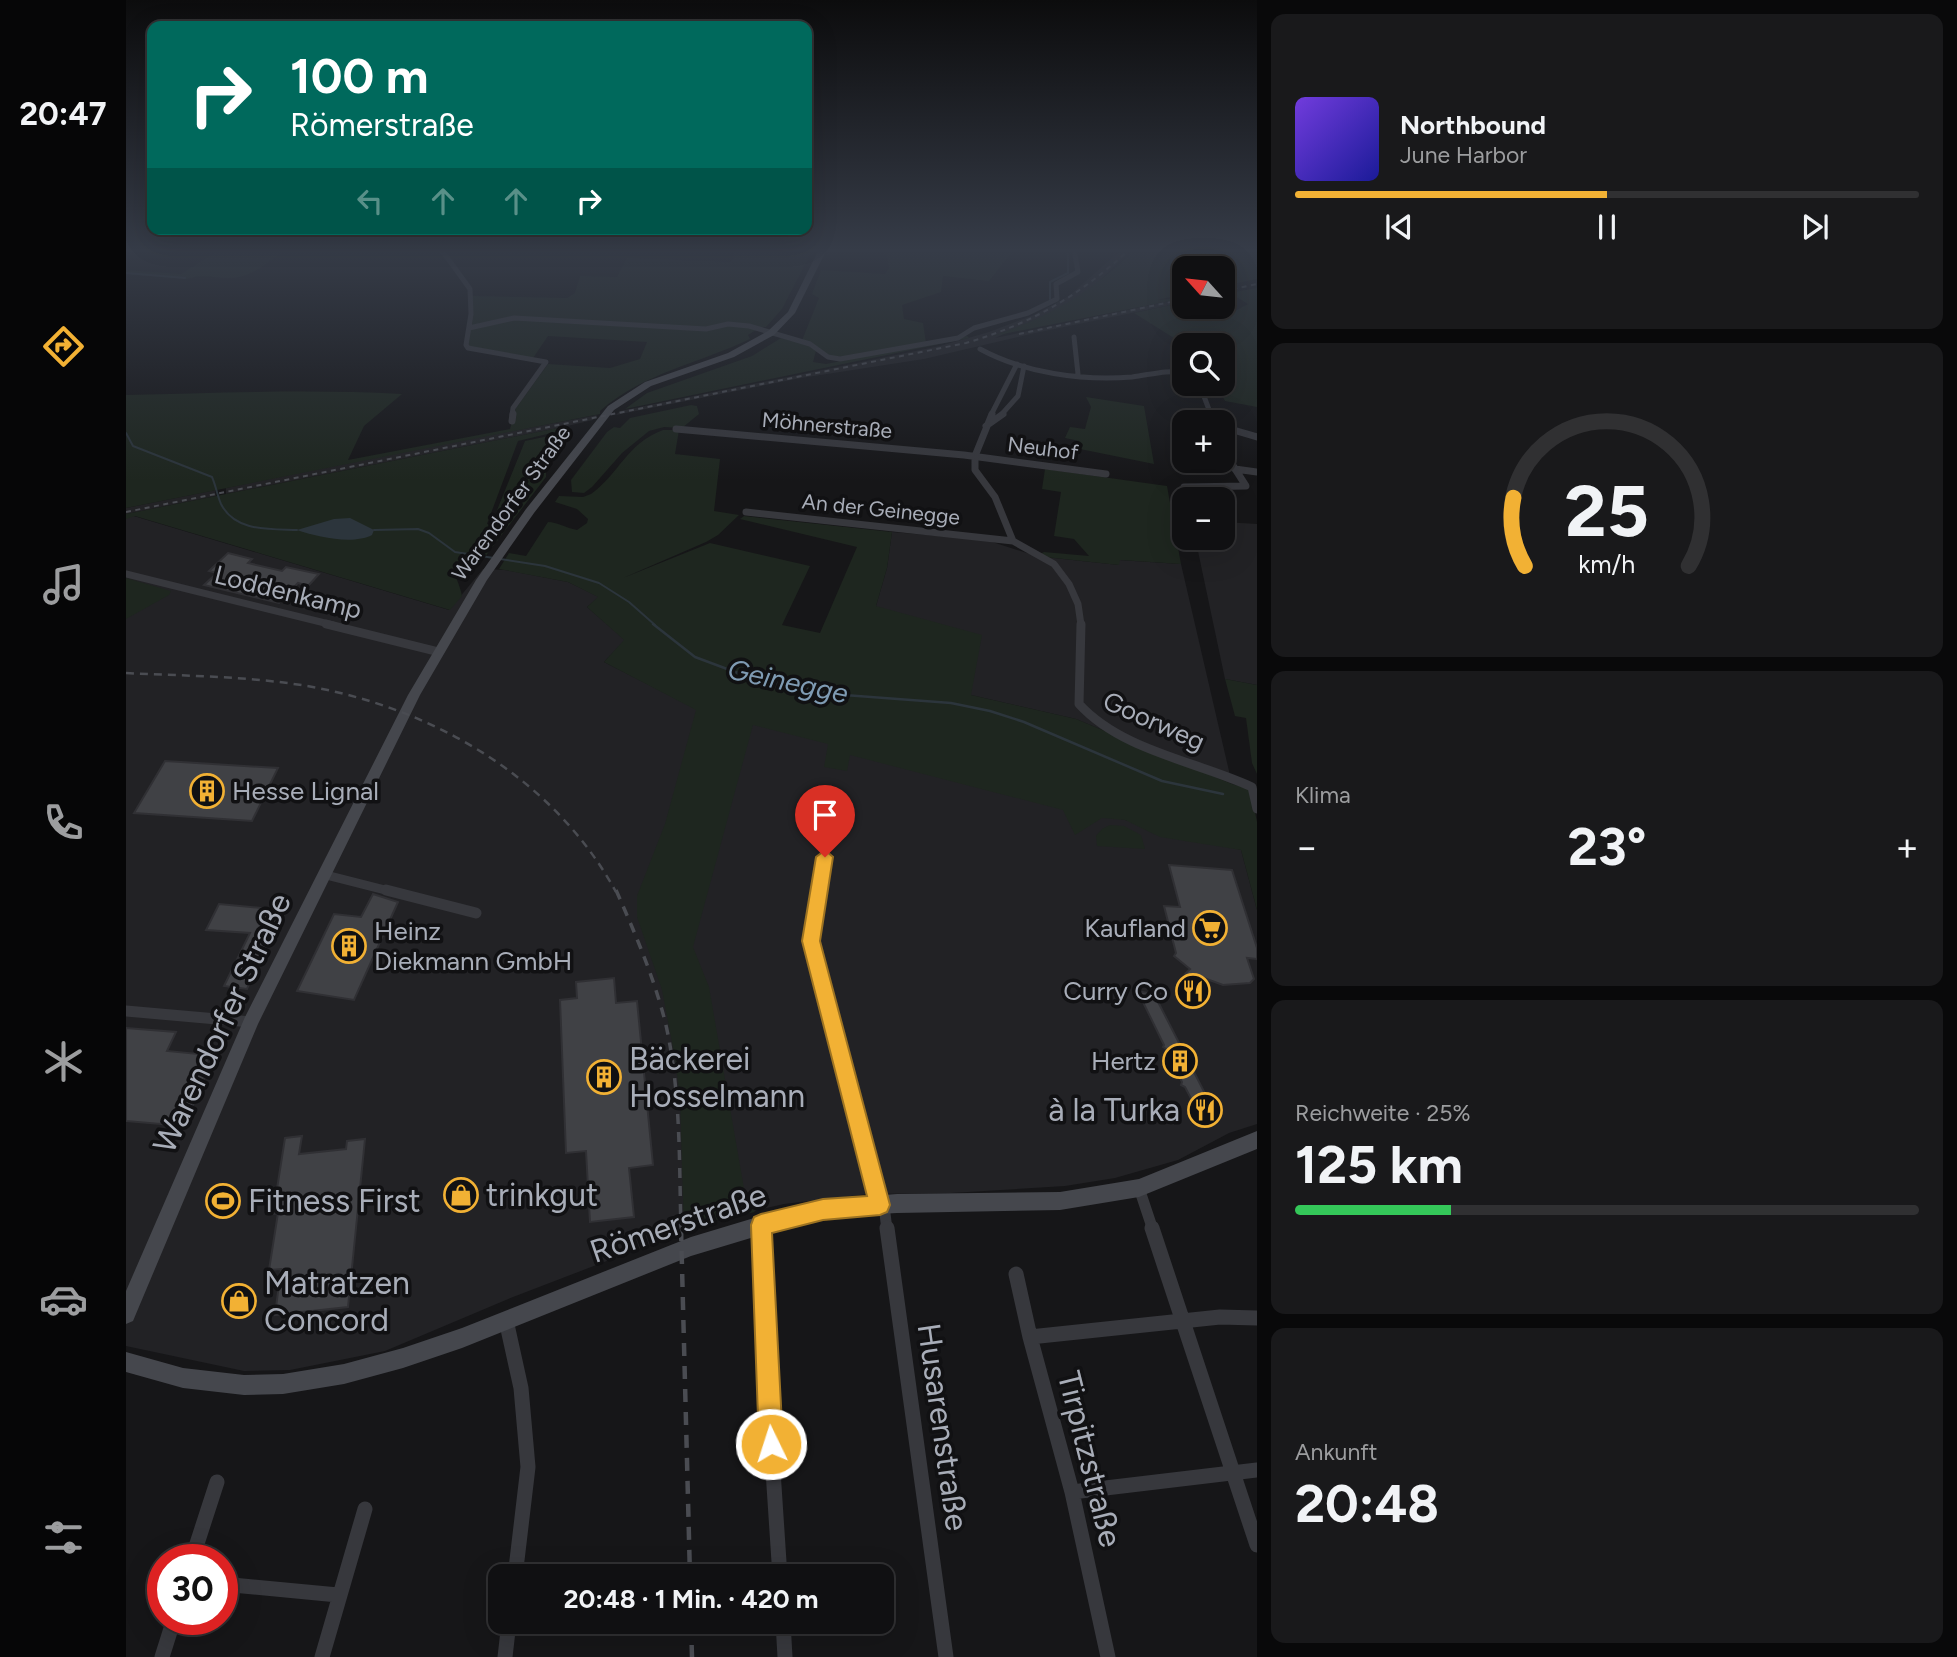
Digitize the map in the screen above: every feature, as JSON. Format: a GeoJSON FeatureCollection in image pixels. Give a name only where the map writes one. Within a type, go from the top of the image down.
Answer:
{"type":"FeatureCollection","features":[{"type":"Feature","properties":{"kind":"street"},"geometry":{"type":"LineString","coordinates":[[469,326],[466,345],[468,348],[546,362],[513,408],[512,421]]}},
{"type":"Feature","properties":{"kind":"street"},"geometry":{"type":"LineString","coordinates":[[659,326],[706,329],[718,326]]}},
{"type":"Feature","properties":{"kind":"street"},"geometry":{"type":"LineString","coordinates":[[739,326],[810,344],[828,357],[845,359],[952,339],[982,326]]}},
{"type":"Feature","properties":{"kind":"street","name":"Warendorfer Straße"},"geometry":{"type":"LineString","coordinates":[[126,1314],[251,1022],[406,710],[487,573],[603,416],[622,400],[662,379],[738,352],[778,326]]}},
{"type":"Feature","properties":{"kind":"street"},"geometry":{"type":"LineString","coordinates":[[1073,337],[1078,374]]}},
{"type":"Feature","properties":{"kind":"street"},"geometry":{"type":"LineString","coordinates":[[980,349],[1021,365],[1078,374],[1123,377],[1172,370]]}},
{"type":"Feature","properties":{"kind":"street"},"geometry":{"type":"LineString","coordinates":[[986,426],[1015,405],[1023,386],[1021,365]]}},
{"type":"Feature","properties":{"kind":"street"},"geometry":{"type":"LineString","coordinates":[[1013,541],[995,497],[975,470],[975,456],[986,426],[1021,365]]}},
{"type":"Feature","properties":{"kind":"street","name":"Möhnerstraße"},"geometry":{"type":"LineString","coordinates":[[676,429],[975,456]]}},
{"type":"Feature","properties":{"kind":"street"},"geometry":{"type":"LineString","coordinates":[[1235,431],[1257,437]]}},
{"type":"Feature","properties":{"kind":"street","name":"Neuhof"},"geometry":{"type":"LineString","coordinates":[[975,456],[1106,474]]}},
{"type":"Feature","properties":{"kind":"street"},"geometry":{"type":"LineString","coordinates":[[1236,469],[1257,472]]}},
{"type":"Feature","properties":{"kind":"street"},"geometry":{"type":"LineString","coordinates":[[1235,487],[1246,485],[1236,469]]}},
{"type":"Feature","properties":{"kind":"street","name":"An der Geinegge"},"geometry":{"type":"LineString","coordinates":[[746,512],[1013,541]]}},
{"type":"Feature","properties":{"kind":"street","name":"Goorweg"},"geometry":{"type":"LineString","coordinates":[[1013,541],[1054,564],[1069,584],[1078,604],[1082,636],[1078,695],[1084,713],[1137,742],[1252,787],[1257,808]]}},
{"type":"Feature","properties":{"kind":"street","name":"Loddenkamp"},"geometry":{"type":"LineString","coordinates":[[126,574],[439,652]]}},
{"type":"Feature","properties":{"kind":"street","name":"Husarenstraße"},"geometry":{"type":"LineString","coordinates":[[821,804],[829,827],[811,941],[882,1205],[946,1657]]}},
{"type":"Feature","properties":{"kind":"street","name":"Warendorfer Straße"},"geometry":{"type":"LineString","coordinates":[[326,875],[476,913]]}},
{"type":"Feature","properties":{"kind":"street"},"geometry":{"type":"LineString","coordinates":[[126,1011],[251,1022]]}},
{"type":"Feature","properties":{"kind":"street","name":"Römerstraße"},"geometry":{"type":"LineString","coordinates":[[126,1362],[201,1380],[283,1384],[391,1361],[506,1320],[681,1250],[761,1225],[823,1210],[882,1205],[1060,1201],[1139,1188],[1257,1140]]}},
{"type":"Feature","properties":{"kind":"street"},"geometry":{"type":"LineString","coordinates":[[1139,1188],[1257,1545]]}},
{"type":"Feature","properties":{"kind":"street"},"geometry":{"type":"LineString","coordinates":[[761,1225],[766,1364],[779,1564]]}},
{"type":"Feature","properties":{"kind":"street","name":"Tirpitzstraße"},"geometry":{"type":"LineString","coordinates":[[1016,1274],[1030,1337],[1072,1492],[1108,1657]]}},
{"type":"Feature","properties":{"kind":"street"},"geometry":{"type":"LineString","coordinates":[[1030,1337],[1184,1323],[1237,1315],[1257,1318]]}},
{"type":"Feature","properties":{"kind":"street"},"geometry":{"type":"LineString","coordinates":[[506,1320],[521,1388],[528,1467],[517,1564]]}},
{"type":"Feature","properties":{"kind":"street"},"geometry":{"type":"LineString","coordinates":[[1072,1492],[1257,1470]]}},
{"type":"Feature","properties":{"kind":"street"},"geometry":{"type":"LineString","coordinates":[[197,1544],[217,1482]]}},
{"type":"Feature","properties":{"kind":"street"},"geometry":{"type":"LineString","coordinates":[[322,1657],[365,1509]]}},
{"type":"Feature","properties":{"kind":"street"},"geometry":{"type":"LineString","coordinates":[[238,1586],[338,1595]]}},
{"type":"Feature","properties":{"kind":"street"},"geometry":{"type":"LineString","coordinates":[[505,1657],[508,1634]]}},
{"type":"Feature","properties":{"kind":"street"},"geometry":{"type":"LineString","coordinates":[[784,1634],[785,1657]]}},
{"type":"Feature","properties":{"kind":"street"},"geometry":{"type":"LineString","coordinates":[[162,1657],[169,1635]]}},
{"type":"Feature","properties":{"kind":"shaded area"},"geometry":{"type":"Polygon","coordinates":[[[470,326],[767,326],[748,335],[750,339],[635,387],[600,411],[600,414],[126,508],[126,395],[298,392],[402,394],[364,426],[348,460],[510,429],[516,408],[548,364],[610,368],[640,359],[647,342],[548,336],[533,358],[468,346],[470,326]]]}},
{"type":"Feature","properties":{"kind":"shaded area"},"geometry":{"type":"Polygon","coordinates":[[[808,326],[923,326],[926,343],[851,357],[830,356],[817,347],[813,362],[826,364],[967,336],[969,338],[625,409],[647,393],[752,356],[781,338],[801,343],[808,326]]]}},
{"type":"Feature","properties":{"kind":"shaded area"},"geometry":{"type":"Polygon","coordinates":[[[1004,326],[1021,326],[995,338],[1050,326],[1067,326],[924,359],[801,378],[616,415],[620,411],[940,346],[1004,326]]]}},
{"type":"Feature","properties":{"kind":"shaded area"},"geometry":{"type":"Polygon","coordinates":[[[1018,326],[1042,326],[993,336],[1018,326]]]}},
{"type":"Feature","properties":{"kind":"shaded area"},"geometry":{"type":"Polygon","coordinates":[[[1155,326],[1257,326],[1257,407],[1225,401],[1222,396],[1235,396],[1235,333],[1172,333],[1172,337],[1155,326]]]}},
{"type":"Feature","properties":{"kind":"shaded area"},"geometry":{"type":"Polygon","coordinates":[[[1086,397],[1144,406],[1154,464],[1080,449],[1079,441],[1065,438],[1070,427],[1085,429],[1091,407],[1086,397]]]}},
{"type":"Feature","properties":{"kind":"shaded area"},"geometry":{"type":"Polygon","coordinates":[[[697,406],[699,414],[682,428],[664,427],[649,431],[622,453],[592,487],[584,493],[572,492],[571,480],[607,432],[614,427],[620,428],[630,418],[697,406]]]}},
{"type":"Feature","properties":{"kind":"shaded area"},"geometry":{"type":"Polygon","coordinates":[[[597,415],[593,420],[563,427],[226,494],[226,488],[347,462],[597,415]]]}},
{"type":"Feature","properties":{"kind":"shaded area"},"geometry":{"type":"Polygon","coordinates":[[[563,427],[564,430],[518,441],[487,524],[491,525],[525,441],[572,431],[546,464],[546,477],[481,562],[461,560],[453,564],[462,596],[450,610],[135,516],[126,519],[126,514],[563,427]]]}},
{"type":"Feature","properties":{"kind":"shaded area"},"geometry":{"type":"Polygon","coordinates":[[[663,430],[679,430],[675,454],[720,459],[714,511],[739,515],[718,535],[706,542],[623,578],[710,543],[810,566],[782,625],[820,633],[857,547],[740,519],[744,516],[892,532],[887,568],[876,606],[982,635],[971,695],[1076,719],[1232,784],[1257,791],[1254,807],[1257,822],[1257,910],[1241,850],[1160,837],[1125,820],[1102,818],[1075,835],[1063,810],[850,755],[847,771],[824,767],[828,744],[753,725],[693,947],[709,987],[746,1200],[755,1212],[711,1221],[684,1232],[680,1099],[675,1058],[662,990],[637,917],[637,896],[665,824],[696,710],[604,662],[624,640],[587,607],[598,597],[568,582],[499,569],[509,553],[526,556],[548,522],[577,530],[587,523],[588,519],[577,509],[555,502],[559,496],[583,497],[591,494],[640,443],[663,430]]]}},
{"type":"Feature","properties":{"kind":"shaded area"},"geometry":{"type":"Polygon","coordinates":[[[1045,469],[1167,486],[1172,514],[1172,550],[1178,550],[1181,564],[1120,560],[1119,565],[1036,556],[1044,552],[1089,556],[1074,539],[1054,536],[1061,492],[1042,489],[1045,469]]]}},
{"type":"Feature","properties":{"kind":"shaded area"},"geometry":{"type":"Polygon","coordinates":[[[215,490],[216,496],[127,514],[449,610],[483,569],[505,570],[568,582],[599,597],[587,607],[625,640],[604,662],[696,709],[1241,850],[1257,910],[1257,1124],[1229,1133],[1178,1160],[1115,1178],[1065,1186],[951,1193],[868,1194],[784,1204],[711,1221],[513,1297],[385,1351],[290,1370],[244,1371],[126,1346],[126,508],[215,490]]]}},
{"type":"Feature","properties":{"kind":"shaded area"},"geometry":{"type":"Polygon","coordinates":[[[350,518],[374,530],[372,535],[345,540],[297,530],[334,519],[350,518]]]}},
{"type":"Feature","properties":{"kind":"shaded area"},"geometry":{"type":"Polygon","coordinates":[[[1235,523],[1257,524],[1257,685],[1225,679],[1198,550],[1235,550],[1235,523]]]}},
{"type":"Feature","properties":{"kind":"shaded area"},"geometry":{"type":"Polygon","coordinates":[[[892,532],[986,540],[1036,556],[1119,565],[1119,560],[1181,564],[1232,784],[1076,719],[971,695],[876,606],[887,568],[892,532]]]}},
{"type":"Feature","properties":{"kind":"shaded area"},"geometry":{"type":"Polygon","coordinates":[[[126,578],[171,591],[169,595],[126,619],[126,578]]]}},
{"type":"Feature","properties":{"kind":"shaded area"},"geometry":{"type":"Polygon","coordinates":[[[1225,679],[1257,685],[1257,774],[1252,763],[1246,718],[1235,716],[1225,679]]]}},
{"type":"Feature","properties":{"kind":"shaded area"},"geometry":{"type":"Polygon","coordinates":[[[1110,825],[1124,826],[1141,835],[1145,849],[1097,846],[1096,836],[1110,825]]]}},
{"type":"Feature","properties":{"kind":"building"},"geometry":{"type":"Polygon","coordinates":[[[228,553],[252,559],[248,563],[282,571],[286,567],[319,574],[308,586],[298,583],[279,603],[204,585],[217,573],[209,571],[228,553]]]}},
{"type":"Feature","properties":{"kind":"building","name":"Hesse Lignal"},"geometry":{"type":"Polygon","coordinates":[[[165,761],[278,768],[252,821],[134,813],[165,761]]]}},
{"type":"Feature","properties":{"kind":"building","name":"Kaufland"},"geometry":{"type":"Polygon","coordinates":[[[1169,865],[1232,870],[1257,948],[1257,959],[1247,958],[1254,979],[1250,983],[1223,985],[1201,977],[1196,981],[1185,974],[1190,969],[1174,956],[1176,953],[1164,906],[1180,907],[1169,865]]]}},
{"type":"Feature","properties":{"kind":"building","name":"Heinz Diekmann GmbH"},"geometry":{"type":"Polygon","coordinates":[[[373,894],[398,902],[354,1000],[297,991],[334,914],[361,917],[373,894]]]}},
{"type":"Feature","properties":{"kind":"building"},"geometry":{"type":"Polygon","coordinates":[[[219,904],[282,910],[247,989],[224,986],[250,933],[206,930],[219,904]]]}},
{"type":"Feature","properties":{"kind":"building","name":"Bäckerei Hosselmann"},"geometry":{"type":"Polygon","coordinates":[[[614,978],[616,1003],[637,1001],[653,1165],[629,1168],[634,1217],[590,1222],[586,1151],[566,1153],[560,1000],[577,998],[576,982],[614,978]]]}},
{"type":"Feature","properties":{"kind":"building","name":"Hertz"},"geometry":{"type":"Polygon","coordinates":[[[1142,992],[1154,994],[1216,1115],[1210,1120],[1200,1118],[1194,1111],[1196,1108],[1185,1087],[1181,1085],[1182,1082],[1140,996],[1142,992]]]}},
{"type":"Feature","properties":{"kind":"building"},"geometry":{"type":"Polygon","coordinates":[[[126,1028],[176,1032],[167,1051],[209,1055],[206,1063],[211,1063],[184,1126],[126,1121],[126,1028]]]}},
{"type":"Feature","properties":{"kind":"building"},"geometry":{"type":"Polygon","coordinates":[[[302,1136],[299,1154],[346,1149],[347,1141],[365,1139],[348,1307],[275,1315],[281,1269],[269,1270],[278,1213],[273,1214],[285,1138],[302,1136]]]}},
{"type":"Feature","properties":{"kind":"waterway","name":"Geinegge"},"geometry":{"type":"LineString","coordinates":[[126,433],[133,446],[212,477],[221,504],[235,520],[254,527],[297,530]]}},
{"type":"Feature","properties":{"kind":"waterway","name":"Geinegge"},"geometry":{"type":"LineString","coordinates":[[374,530],[418,529],[429,533],[455,552],[545,566],[599,583],[629,602],[655,625]]}},
{"type":"Feature","properties":{"kind":"waterway","name":"Geinegge"},"geometry":{"type":"LineString","coordinates":[[653,624],[695,657],[754,679],[831,694],[951,703],[990,711],[1024,722],[1162,781],[1223,794]]}},
{"type":"Feature","properties":{"kind":"railway"},"geometry":{"type":"LineString","coordinates":[[126,512],[966,343],[1012,326]]}},
{"type":"Feature","properties":{"kind":"railway"},"geometry":{"type":"LineString","coordinates":[[1019,334],[1055,326]]}},
{"type":"Feature","properties":{"kind":"railway"},"geometry":{"type":"LineString","coordinates":[[126,673],[239,678],[307,686],[354,696],[400,711],[486,754],[524,783],[559,815],[590,851],[616,892]]}},
{"type":"Feature","properties":{"kind":"railway"},"geometry":{"type":"LineString","coordinates":[[616,890],[655,987],[670,1047],[678,1125],[681,1230]]}},
{"type":"Feature","properties":{"kind":"railway"},"geometry":{"type":"LineString","coordinates":[[681,1228],[690,1564]]}},
{"type":"Feature","properties":{"kind":"railway"},"geometry":{"type":"LineString","coordinates":[[691,1634],[692,1657]]}},
{"type":"Feature","properties":{"kind":"place","name":"Hesse Lignal"},"geometry":{"type":"Point","coordinates":[207,791]}},
{"type":"Feature","properties":{"kind":"place","name":"Kaufland"},"geometry":{"type":"Point","coordinates":[1210,928]}},
{"type":"Feature","properties":{"kind":"place","name":"Heinz Diekmann GmbH"},"geometry":{"type":"Point","coordinates":[349,946]}},
{"type":"Feature","properties":{"kind":"place","name":"Curry Co"},"geometry":{"type":"Point","coordinates":[1193,991]}},
{"type":"Feature","properties":{"kind":"place","name":"Hertz"},"geometry":{"type":"Point","coordinates":[1180,1061]}},
{"type":"Feature","properties":{"kind":"place","name":"Bäckerei Hosselmann"},"geometry":{"type":"Point","coordinates":[604,1077]}},
{"type":"Feature","properties":{"kind":"place","name":"à la Turka"},"geometry":{"type":"Point","coordinates":[1205,1110]}},
{"type":"Feature","properties":{"kind":"place","name":"trinkgut"},"geometry":{"type":"Point","coordinates":[461,1195]}},
{"type":"Feature","properties":{"kind":"place","name":"Fitness First"},"geometry":{"type":"Point","coordinates":[223,1201]}},
{"type":"Feature","properties":{"kind":"place","name":"Matratzen Concord"},"geometry":{"type":"Point","coordinates":[239,1301]}},
{"type":"Feature","properties":{"kind":"route"},"geometry":{"type":"LineString","coordinates":[[771,1444],[761,1225],[823,1210],[880,1205],[811,941],[825,857]]}}]}
